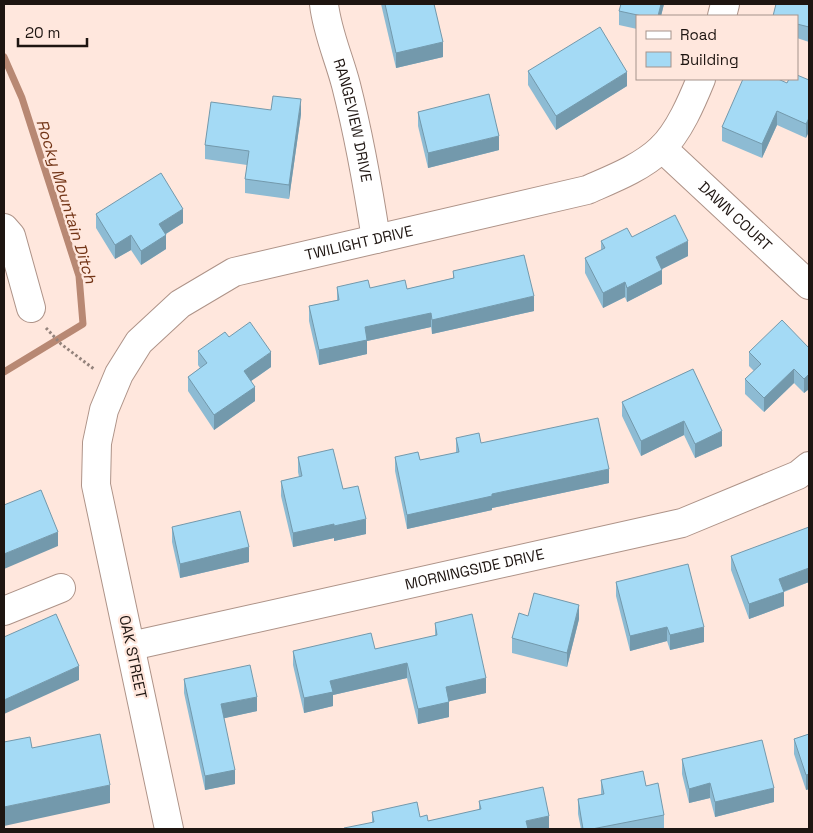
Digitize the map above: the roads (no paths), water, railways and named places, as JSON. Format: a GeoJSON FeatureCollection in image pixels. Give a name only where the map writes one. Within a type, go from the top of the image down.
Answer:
{"type":"FeatureCollection","features":[{"type":"Feature","properties":{"kind":"street","name":"RANGEVIEW DRIVE"},"geometry":{"type":"LineString","coordinates":[[324,4],[326,21],[346,84],[363,157],[376,239]]}},
{"type":"Feature","properties":{"kind":"street","name":"TWILIGHT DRIVE"},"geometry":{"type":"LineString","coordinates":[[96,485],[97,443],[104,410],[119,374],[139,342],[180,304],[234,272],[587,190],[625,173],[662,148],[687,112],[701,80]]}},
{"type":"Feature","properties":{"kind":"street","name":"DAWN COURT"},"geometry":{"type":"LineString","coordinates":[[662,148],[809,285]]}},
{"type":"Feature","properties":{"kind":"street"},"geometry":{"type":"LineString","coordinates":[[4,228],[11,236],[36,314]]}},
{"type":"Feature","properties":{"kind":"street","name":"MORNINGSIDE DRIVE"},"geometry":{"type":"LineString","coordinates":[[131,646],[682,523],[798,475],[809,466]]}},
{"type":"Feature","properties":{"kind":"street","name":"OAK STREET"},"geometry":{"type":"LineString","coordinates":[[96,485],[169,829]]}},
{"type":"Feature","properties":{"kind":"street"},"geometry":{"type":"LineString","coordinates":[[4,611],[61,588]]}},
{"type":"Feature","properties":{"kind":"waterway","name":"Rocky Mountain Ditch"},"geometry":{"type":"LineString","coordinates":[[4,57],[22,98],[79,276],[83,324],[4,372]]}}]}
